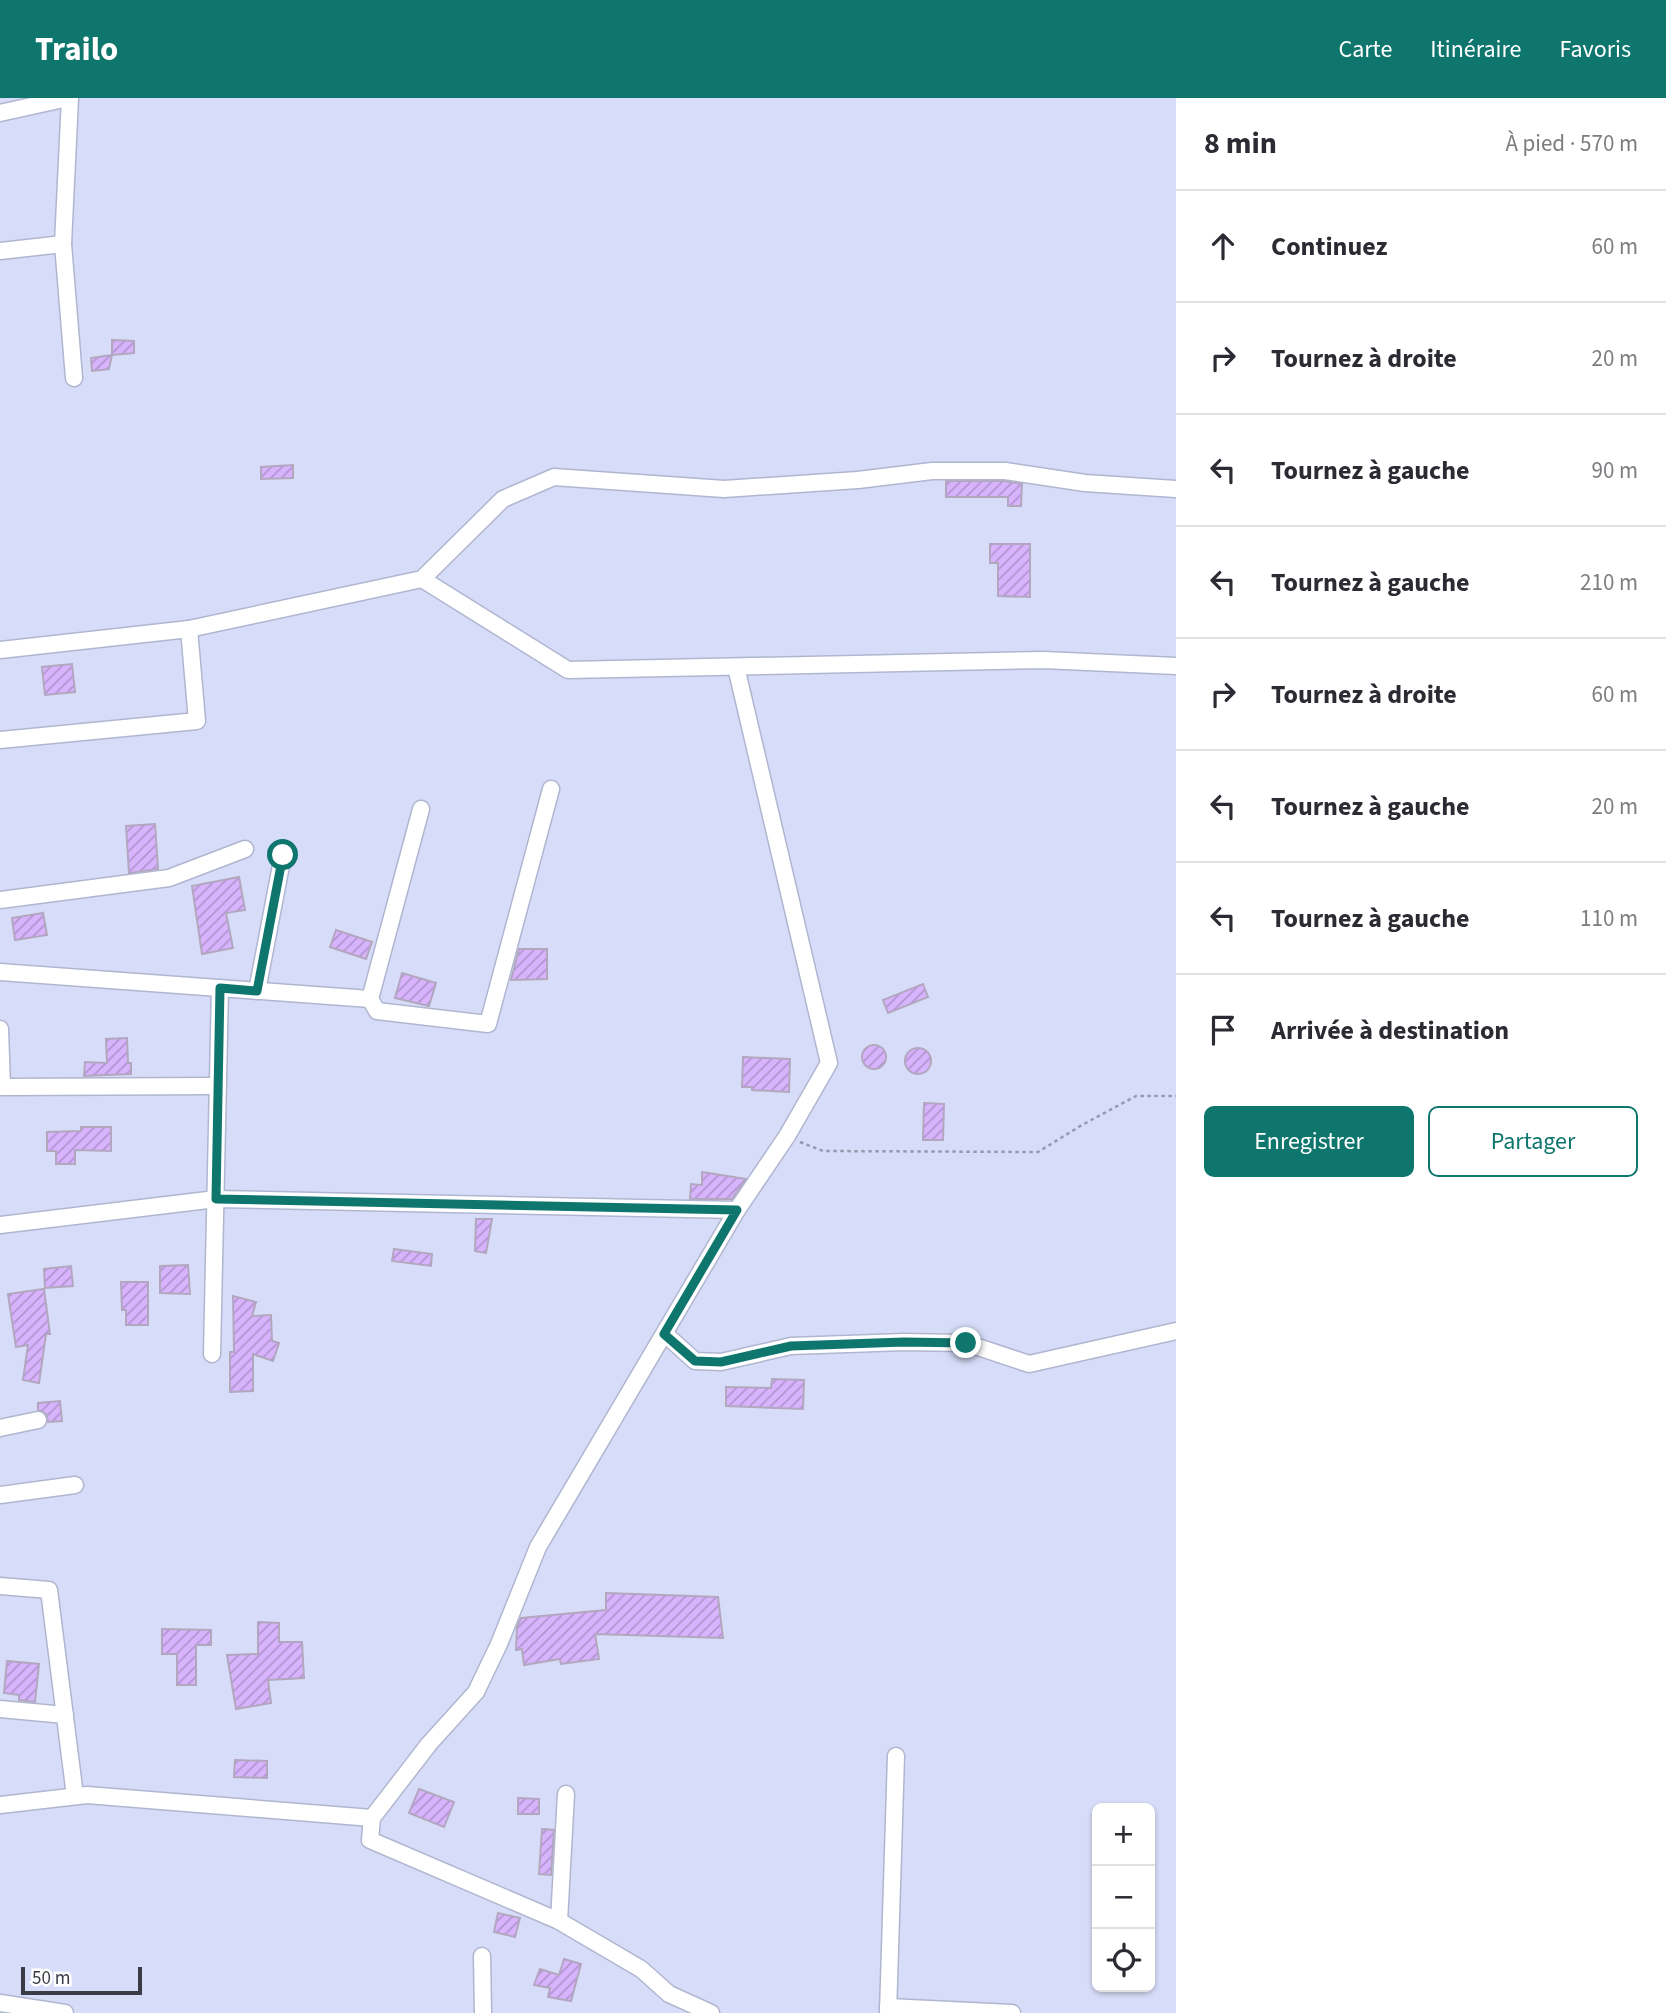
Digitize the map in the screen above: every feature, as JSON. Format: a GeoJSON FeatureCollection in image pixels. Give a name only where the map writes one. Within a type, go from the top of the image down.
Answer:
{"type":"FeatureCollection","features":[{"type":"Feature","properties":{"kind":"street"},"geometry":{"type":"LineString","coordinates":[[0,113],[69,98],[63,244],[74,378]]}},
{"type":"Feature","properties":{"kind":"street"},"geometry":{"type":"LineString","coordinates":[[0,251],[63,244]]}},
{"type":"Feature","properties":{"kind":"street"},"geometry":{"type":"LineString","coordinates":[[0,650],[189,629],[422,579],[503,499],[554,477],[724,489],[858,480],[932,471],[1005,471],[1085,483],[1176,489]]}},
{"type":"Feature","properties":{"kind":"street"},"geometry":{"type":"LineString","coordinates":[[422,579],[568,670],[1043,660],[1176,666]]}},
{"type":"Feature","properties":{"kind":"street"},"geometry":{"type":"LineString","coordinates":[[0,740],[197,721],[189,629]]}},
{"type":"Feature","properties":{"kind":"street"},"geometry":{"type":"LineString","coordinates":[[711,2013],[668,1994],[641,1969],[559,1921],[370,1840],[372,1818],[429,1744],[477,1692],[538,1547],[737,1210],[788,1136],[829,1063],[736,667]]}},
{"type":"Feature","properties":{"kind":"street"},"geometry":{"type":"LineString","coordinates":[[421,808],[370,999],[377,1011],[488,1024],[551,789]]}},
{"type":"Feature","properties":{"kind":"street"},"geometry":{"type":"LineString","coordinates":[[0,900],[169,878],[245,849]]}},
{"type":"Feature","properties":{"kind":"street"},"geometry":{"type":"LineString","coordinates":[[257,991],[283,855]]}},
{"type":"Feature","properties":{"kind":"street"},"geometry":{"type":"LineString","coordinates":[[0,972],[370,999]]}},
{"type":"Feature","properties":{"kind":"street"},"geometry":{"type":"LineString","coordinates":[[212,1354],[220,988]]}},
{"type":"Feature","properties":{"kind":"street"},"geometry":{"type":"LineString","coordinates":[[0,1030],[2,1087],[218,1086]]}},
{"type":"Feature","properties":{"kind":"street"},"geometry":{"type":"LineString","coordinates":[[0,1225],[216,1199],[737,1210]]}},
{"type":"Feature","properties":{"kind":"street"},"geometry":{"type":"LineString","coordinates":[[664,1334],[695,1361],[721,1362],[791,1346],[904,1342],[966,1343],[1029,1364],[1176,1331]]}},
{"type":"Feature","properties":{"kind":"street"},"geometry":{"type":"LineString","coordinates":[[0,1428],[38,1420]]}},
{"type":"Feature","properties":{"kind":"street"},"geometry":{"type":"LineString","coordinates":[[0,1495],[75,1485]]}},
{"type":"Feature","properties":{"kind":"street"},"geometry":{"type":"LineString","coordinates":[[0,1586],[49,1590],[75,1796]]}},
{"type":"Feature","properties":{"kind":"street"},"geometry":{"type":"LineString","coordinates":[[0,1709],[65,1714]]}},
{"type":"Feature","properties":{"kind":"street"},"geometry":{"type":"LineString","coordinates":[[896,1756],[888,2010],[1012,2013]]}},
{"type":"Feature","properties":{"kind":"street"},"geometry":{"type":"LineString","coordinates":[[559,1921],[566,1794]]}},
{"type":"Feature","properties":{"kind":"street"},"geometry":{"type":"LineString","coordinates":[[0,1805],[87,1795],[372,1818]]}},
{"type":"Feature","properties":{"kind":"street"},"geometry":{"type":"LineString","coordinates":[[482,1955],[483,2013]]}},
{"type":"Feature","properties":{"kind":"street"},"geometry":{"type":"LineString","coordinates":[[0,2003],[65,2013]]}},
{"type":"Feature","properties":{"kind":"path"},"geometry":{"type":"LineString","coordinates":[[788,1136],[822,1151],[1038,1152],[1136,1096],[1176,1096]]}},
{"type":"Feature","properties":{"kind":"building"},"geometry":{"type":"Polygon","coordinates":[[[112,340],[134,341],[134,353],[112,355],[112,340]]]}},
{"type":"Feature","properties":{"kind":"building"},"geometry":{"type":"Polygon","coordinates":[[[112,355],[109,369],[92,371],[91,358],[112,355]]]}},
{"type":"Feature","properties":{"kind":"building"},"geometry":{"type":"Polygon","coordinates":[[[293,465],[293,478],[261,479],[261,467],[293,465]]]}},
{"type":"Feature","properties":{"kind":"building"},"geometry":{"type":"Polygon","coordinates":[[[946,481],[1004,481],[1022,484],[1021,506],[1008,506],[1008,497],[946,497],[946,481]]]}},
{"type":"Feature","properties":{"kind":"building"},"geometry":{"type":"Polygon","coordinates":[[[990,544],[1030,544],[1030,597],[998,596],[998,563],[990,563],[990,544]]]}},
{"type":"Feature","properties":{"kind":"building"},"geometry":{"type":"Polygon","coordinates":[[[72,664],[75,692],[45,695],[42,667],[72,664]]]}},
{"type":"Feature","properties":{"kind":"building"},"geometry":{"type":"Polygon","coordinates":[[[155,824],[158,869],[129,873],[126,826],[155,824]]]}},
{"type":"Feature","properties":{"kind":"building"},"geometry":{"type":"Polygon","coordinates":[[[239,877],[245,910],[226,913],[233,948],[202,954],[192,886],[239,877]]]}},
{"type":"Feature","properties":{"kind":"building"},"geometry":{"type":"Polygon","coordinates":[[[43,913],[47,935],[15,940],[12,918],[43,913]]]}},
{"type":"Feature","properties":{"kind":"building"},"geometry":{"type":"Polygon","coordinates":[[[336,930],[372,942],[366,959],[330,947],[336,930]]]}},
{"type":"Feature","properties":{"kind":"building"},"geometry":{"type":"Polygon","coordinates":[[[519,949],[547,949],[547,979],[511,980],[519,949]]]}},
{"type":"Feature","properties":{"kind":"building"},"geometry":{"type":"Polygon","coordinates":[[[402,973],[436,983],[429,1006],[395,998],[402,973]]]}},
{"type":"Feature","properties":{"kind":"building"},"geometry":{"type":"Polygon","coordinates":[[[923,984],[928,997],[888,1013],[883,1000],[923,984]]]}},
{"type":"Feature","properties":{"kind":"building"},"geometry":{"type":"Polygon","coordinates":[[[127,1038],[131,1074],[84,1076],[85,1062],[107,1063],[106,1039],[127,1038]]]}},
{"type":"Feature","properties":{"kind":"building"},"geometry":{"type":"Polygon","coordinates":[[[874,1045],[883,1048],[886,1057],[883,1066],[874,1069],[865,1066],[862,1057],[865,1048],[874,1045]]]}},
{"type":"Feature","properties":{"kind":"building"},"geometry":{"type":"Polygon","coordinates":[[[918,1048],[927,1052],[931,1061],[927,1070],[918,1074],[909,1070],[905,1061],[909,1052],[918,1048]]]}},
{"type":"Feature","properties":{"kind":"building"},"geometry":{"type":"Polygon","coordinates":[[[743,1057],[790,1059],[789,1092],[742,1087],[743,1057]]]}},
{"type":"Feature","properties":{"kind":"building"},"geometry":{"type":"Polygon","coordinates":[[[924,1103],[944,1104],[943,1140],[923,1140],[924,1103]]]}},
{"type":"Feature","properties":{"kind":"building"},"geometry":{"type":"Polygon","coordinates":[[[81,1127],[111,1127],[111,1151],[75,1150],[75,1164],[56,1164],[56,1151],[47,1151],[47,1132],[81,1131],[81,1127]]]}},
{"type":"Feature","properties":{"kind":"building"},"geometry":{"type":"Polygon","coordinates":[[[702,1172],[746,1179],[732,1199],[690,1199],[691,1184],[702,1185],[702,1172]]]}},
{"type":"Feature","properties":{"kind":"building"},"geometry":{"type":"Polygon","coordinates":[[[476,1219],[492,1219],[486,1253],[475,1251],[476,1219]]]}},
{"type":"Feature","properties":{"kind":"building"},"geometry":{"type":"Polygon","coordinates":[[[394,1249],[432,1254],[431,1266],[392,1261],[394,1249]]]}},
{"type":"Feature","properties":{"kind":"building"},"geometry":{"type":"Polygon","coordinates":[[[188,1265],[190,1294],[160,1293],[160,1266],[188,1265]]]}},
{"type":"Feature","properties":{"kind":"building"},"geometry":{"type":"Polygon","coordinates":[[[71,1266],[73,1286],[45,1288],[44,1269],[71,1266]]]}},
{"type":"Feature","properties":{"kind":"building"},"geometry":{"type":"Polygon","coordinates":[[[121,1282],[148,1282],[148,1325],[126,1325],[126,1310],[122,1310],[121,1282]]]}},
{"type":"Feature","properties":{"kind":"building"},"geometry":{"type":"Polygon","coordinates":[[[44,1289],[50,1334],[46,1334],[39,1383],[23,1380],[28,1345],[16,1347],[8,1294],[44,1289]]]}},
{"type":"Feature","properties":{"kind":"building"},"geometry":{"type":"Polygon","coordinates":[[[233,1296],[256,1302],[252,1316],[271,1315],[272,1341],[279,1343],[273,1361],[253,1354],[253,1391],[230,1392],[230,1352],[234,1352],[233,1296]]]}},
{"type":"Feature","properties":{"kind":"building"},"geometry":{"type":"Polygon","coordinates":[[[772,1379],[804,1380],[803,1409],[726,1406],[726,1387],[771,1388],[772,1379]]]}},
{"type":"Feature","properties":{"kind":"building"},"geometry":{"type":"Polygon","coordinates":[[[60,1401],[62,1421],[48,1422],[46,1414],[38,1410],[38,1403],[60,1401]]]}},
{"type":"Feature","properties":{"kind":"building"},"geometry":{"type":"Polygon","coordinates":[[[606,1593],[718,1597],[723,1638],[595,1634],[599,1659],[561,1664],[560,1659],[524,1665],[522,1649],[516,1650],[517,1627],[521,1618],[606,1610],[606,1593]]]}},
{"type":"Feature","properties":{"kind":"building"},"geometry":{"type":"Polygon","coordinates":[[[258,1622],[279,1623],[279,1642],[302,1642],[304,1678],[268,1680],[271,1703],[236,1709],[227,1655],[258,1654],[258,1622]]]}},
{"type":"Feature","properties":{"kind":"building"},"geometry":{"type":"Polygon","coordinates":[[[162,1629],[211,1630],[211,1645],[196,1645],[196,1685],[177,1685],[177,1654],[162,1654],[162,1629]]]}},
{"type":"Feature","properties":{"kind":"building"},"geometry":{"type":"Polygon","coordinates":[[[7,1661],[39,1664],[35,1702],[19,1700],[19,1695],[4,1693],[7,1661]]]}},
{"type":"Feature","properties":{"kind":"building"},"geometry":{"type":"Polygon","coordinates":[[[235,1760],[267,1761],[267,1778],[234,1777],[235,1760]]]}},
{"type":"Feature","properties":{"kind":"building"},"geometry":{"type":"Polygon","coordinates":[[[419,1789],[454,1802],[444,1827],[409,1813],[419,1789]]]}},
{"type":"Feature","properties":{"kind":"building"},"geometry":{"type":"Polygon","coordinates":[[[518,1798],[539,1799],[539,1814],[518,1814],[518,1798]]]}},
{"type":"Feature","properties":{"kind":"building"},"geometry":{"type":"Polygon","coordinates":[[[542,1829],[554,1830],[551,1875],[539,1874],[542,1829]]]}},
{"type":"Feature","properties":{"kind":"building"},"geometry":{"type":"Polygon","coordinates":[[[498,1913],[520,1918],[515,1937],[494,1932],[498,1913]]]}},
{"type":"Feature","properties":{"kind":"building"},"geometry":{"type":"Polygon","coordinates":[[[564,1959],[581,1964],[571,2001],[548,1997],[550,1988],[534,1985],[540,1969],[559,1975],[564,1959]]]}},
{"type":"Feature","properties":{"kind":"route"},"geometry":{"type":"LineString","coordinates":[[283,855],[257,991],[220,988],[216,1199],[737,1210],[664,1334],[695,1361],[721,1362],[791,1346],[966,1343]]}}]}
